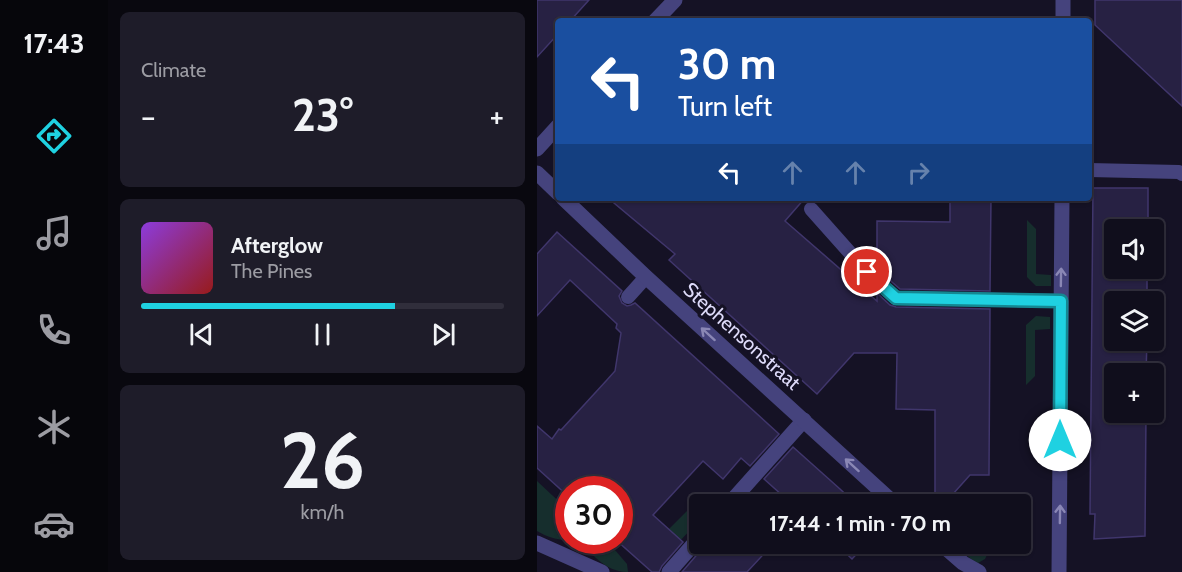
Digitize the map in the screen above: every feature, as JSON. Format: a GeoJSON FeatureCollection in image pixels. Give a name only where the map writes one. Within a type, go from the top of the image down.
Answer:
{"type":"FeatureCollection","features":[{"type":"Feature","properties":{"kind":"street"},"geometry":{"type":"LineString","coordinates":[[658,18],[675,0]]}},
{"type":"Feature","properties":{"kind":"street"},"geometry":{"type":"LineString","coordinates":[[1063,0],[1063,18]]}},
{"type":"Feature","properties":{"kind":"street"},"geometry":{"type":"LineString","coordinates":[[537,149],[555,129]]}},
{"type":"Feature","properties":{"kind":"street"},"geometry":{"type":"LineString","coordinates":[[537,173],[555,190]]}},
{"type":"Feature","properties":{"kind":"street","name":"Stephensonstraat"},"geometry":{"type":"LineString","coordinates":[[566,201],[884,494]]}},
{"type":"Feature","properties":{"kind":"street"},"geometry":{"type":"LineString","coordinates":[[1059,572],[1062,201]]}},
{"type":"Feature","properties":{"kind":"street"},"geometry":{"type":"LineString","coordinates":[[738,494],[804,420]]}},
{"type":"Feature","properties":{"kind":"street"},"geometry":{"type":"LineString","coordinates":[[537,543],[602,572]]}},
{"type":"Feature","properties":{"kind":"street"},"geometry":{"type":"LineString","coordinates":[[669,572],[689,549]]}},
{"type":"Feature","properties":{"kind":"street"},"geometry":{"type":"LineString","coordinates":[[953,554],[979,572]]}},
{"type":"Feature","properties":{"kind":"lane"},"geometry":{"type":"LineString","coordinates":[[1092,170],[1168,171],[1182,174]]}},
{"type":"Feature","properties":{"kind":"lane"},"geometry":{"type":"LineString","coordinates":[[811,209],[867,272],[896,298],[1061,301]]}},
{"type":"Feature","properties":{"kind":"lane"},"geometry":{"type":"LineString","coordinates":[[628,297],[646,277]]}},
{"type":"Feature","properties":{"kind":"green space"},"geometry":{"type":"Polygon","coordinates":[[[1027,220],[1036,229],[1036,274],[1051,275],[1051,286],[1036,286],[1027,277],[1027,220]]]}},
{"type":"Feature","properties":{"kind":"green space"},"geometry":{"type":"Polygon","coordinates":[[[1036,316],[1050,317],[1050,329],[1035,330],[1035,376],[1026,385],[1026,325],[1036,316]]]}},
{"type":"Feature","properties":{"kind":"green space"},"geometry":{"type":"Polygon","coordinates":[[[537,481],[555,498],[555,538],[537,531],[537,481]]]}},
{"type":"Feature","properties":{"kind":"green space"},"geometry":{"type":"Polygon","coordinates":[[[689,509],[689,531],[674,547],[656,542],[689,509]]]}},
{"type":"Feature","properties":{"kind":"green space"},"geometry":{"type":"Polygon","coordinates":[[[592,554],[618,554],[627,564],[628,572],[612,569],[592,554]]]}},
{"type":"Feature","properties":{"kind":"green space"},"geometry":{"type":"Polygon","coordinates":[[[965,554],[987,554],[985,559],[978,563],[965,554]]]}},
{"type":"Feature","properties":{"kind":"building"},"geometry":{"type":"Polygon","coordinates":[[[537,0],[589,0],[573,18],[555,18],[555,37],[537,57],[537,0]]]}},
{"type":"Feature","properties":{"kind":"building"},"geometry":{"type":"Polygon","coordinates":[[[1095,0],[1182,0],[1182,106],[1095,25],[1095,0]]]}},
{"type":"Feature","properties":{"kind":"building"},"geometry":{"type":"Polygon","coordinates":[[[1093,188],[1148,188],[1148,219],[1104,219],[1104,279],[1147,279],[1147,291],[1104,291],[1104,351],[1147,351],[1146,363],[1104,363],[1104,423],[1146,423],[1145,536],[1094,539],[1095,514],[1090,514],[1093,188]]]}},
{"type":"Feature","properties":{"kind":"building"},"geometry":{"type":"Polygon","coordinates":[[[612,201],[802,201],[785,221],[877,301],[877,293],[890,305],[896,307],[990,309],[989,475],[970,475],[953,494],[935,494],[935,410],[896,409],[897,353],[854,353],[817,394],[669,260],[675,254],[612,201]]]}},
{"type":"Feature","properties":{"kind":"building"},"geometry":{"type":"Polygon","coordinates":[[[950,201],[991,201],[990,291],[900,289],[877,269],[877,221],[950,222],[950,201]]]}},
{"type":"Feature","properties":{"kind":"building"},"geometry":{"type":"Polygon","coordinates":[[[557,232],[622,291],[619,296],[622,303],[627,306],[635,303],[779,434],[750,466],[741,458],[723,479],[703,461],[653,515],[683,542],[659,572],[652,572],[632,554],[633,476],[555,476],[555,484],[537,468],[537,426],[552,439],[606,381],[615,371],[621,333],[616,328],[617,324],[570,280],[537,316],[537,254],[557,232]]]}},
{"type":"Feature","properties":{"kind":"building"},"geometry":{"type":"Polygon","coordinates":[[[793,447],[845,494],[781,494],[764,479],[793,447]]]}},
{"type":"Feature","properties":{"kind":"building"},"geometry":{"type":"Polygon","coordinates":[[[698,554],[764,554],[747,572],[682,572],[698,554]]]}},
{"type":"Feature","properties":{"kind":"building"},"geometry":{"type":"Polygon","coordinates":[[[847,554],[857,554],[852,559],[847,554]]]}},
{"type":"Feature","properties":{"kind":"route"},"geometry":{"type":"LineString","coordinates":[[867,272],[896,298],[1061,301],[1060,440]]}}]}
